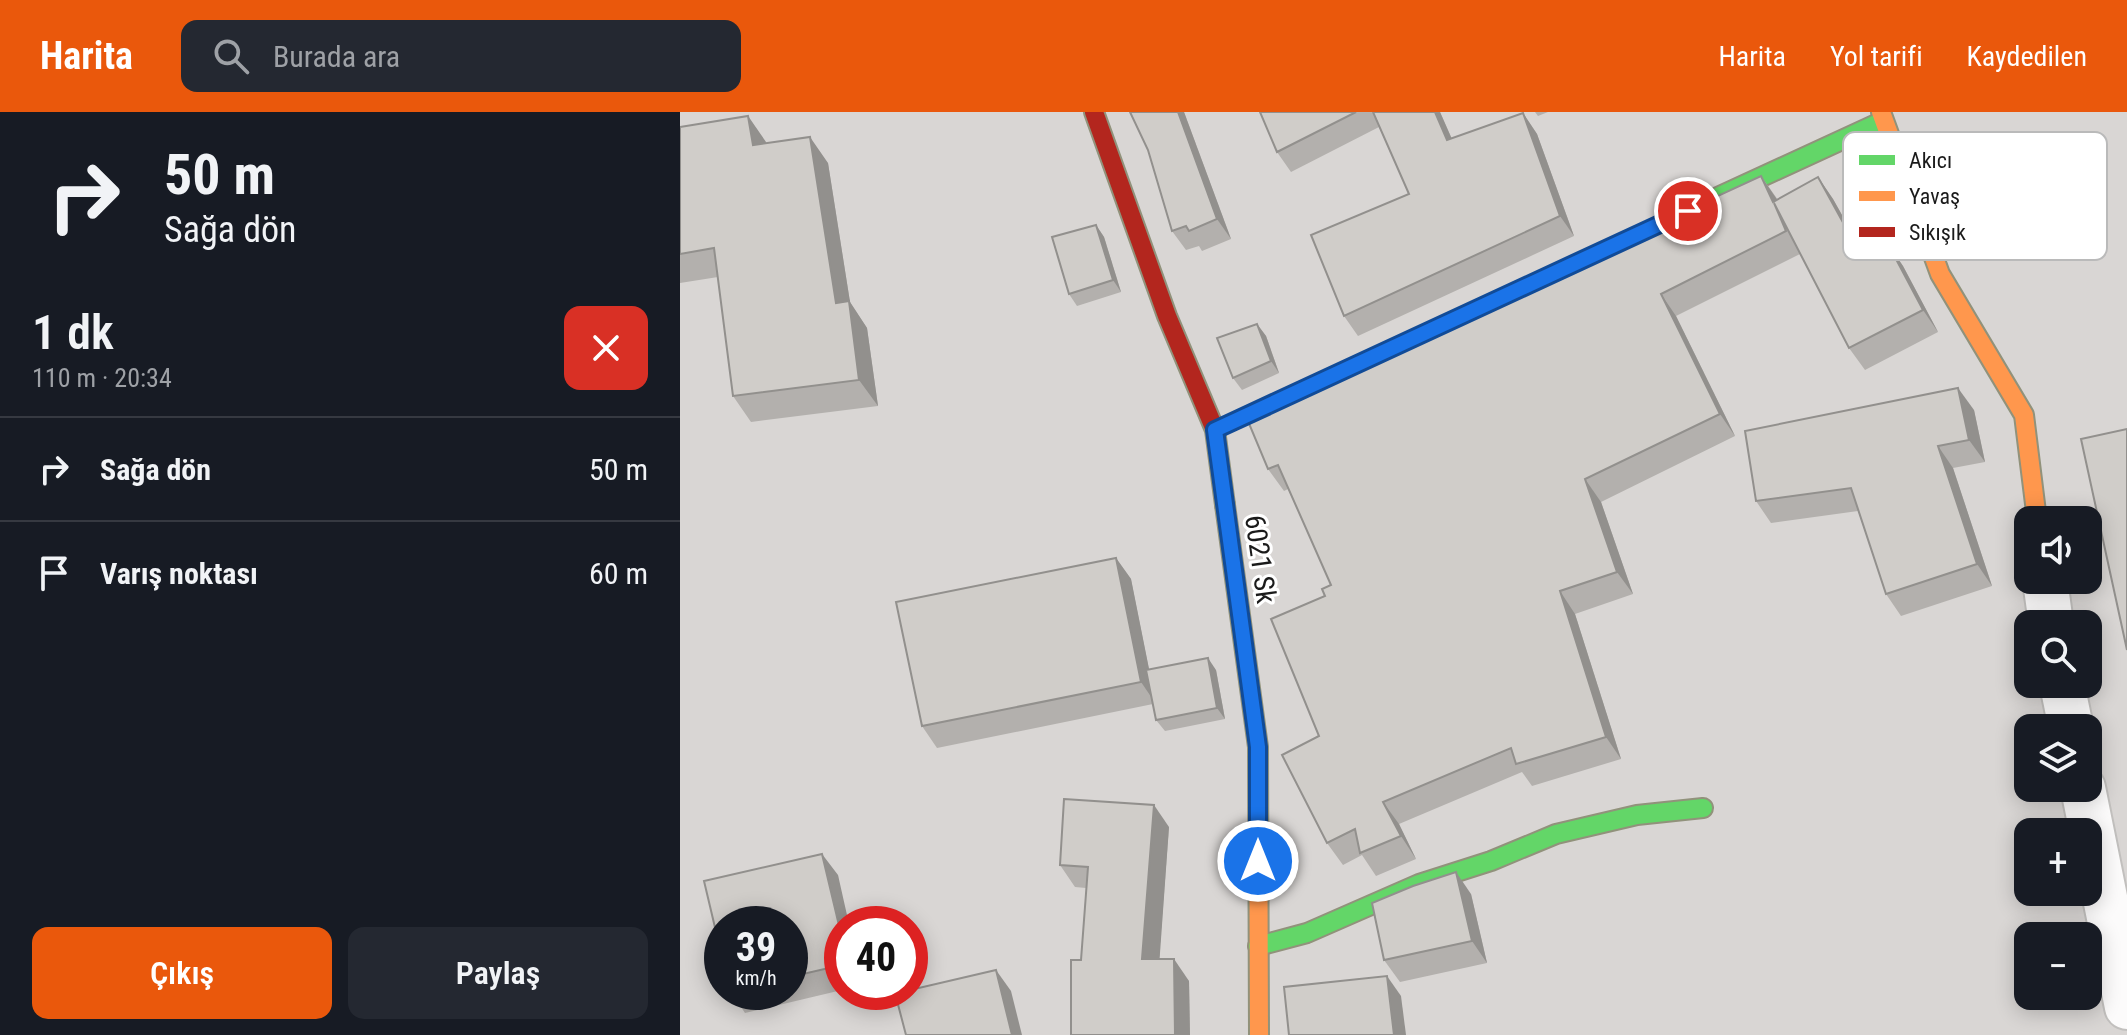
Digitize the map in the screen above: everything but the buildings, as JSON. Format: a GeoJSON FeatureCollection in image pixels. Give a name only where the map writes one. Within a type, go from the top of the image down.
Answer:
{"type":"FeatureCollection","features":[{"type":"Feature","properties":{"kind":"street","name":"6021 Sk"},"geometry":{"type":"LineString","coordinates":[[1094,112],[1167,316],[1222,427],[1258,747],[1259,1035]]}},
{"type":"Feature","properties":{"kind":"street"},"geometry":{"type":"LineString","coordinates":[[1849,132],[1882,116]]}},
{"type":"Feature","properties":{"kind":"street"},"geometry":{"type":"LineString","coordinates":[[1684,213],[1843,135]]}},
{"type":"Feature","properties":{"kind":"street"},"geometry":{"type":"LineString","coordinates":[[1935,260],[1940,274],[2024,415],[2035,506]]}},
{"type":"Feature","properties":{"kind":"street"},"geometry":{"type":"LineString","coordinates":[[2086,802],[2127,1007]]}},
{"type":"Feature","properties":{"kind":"street"},"geometry":{"type":"LineString","coordinates":[[1258,946],[1307,933],[1419,884],[1491,861],[1556,834],[1637,815],[1703,808]]}},
{"type":"Feature","properties":{"kind":"shaded area"},"geometry":{"type":"Polygon","coordinates":[[[680,112],[2127,112],[2127,1035],[680,1035],[680,112]]]}},
{"type":"Feature","properties":{"kind":"traffic: fast"},"geometry":{"type":"LineString","coordinates":[[1859,132],[1883,121]]}},
{"type":"Feature","properties":{"kind":"traffic: fast"},"geometry":{"type":"LineString","coordinates":[[1707,202],[1843,139]]}},
{"type":"Feature","properties":{"kind":"traffic: fast"},"geometry":{"type":"LineString","coordinates":[[1258,946],[1307,933],[1419,884],[1491,861],[1556,834],[1637,815],[1703,808]]}},
{"type":"Feature","properties":{"kind":"traffic: slow"},"geometry":{"type":"LineString","coordinates":[[1881,112],[1888,132]]}},
{"type":"Feature","properties":{"kind":"traffic: slow"},"geometry":{"type":"LineString","coordinates":[[1935,260],[1940,274],[2024,415],[2035,506]]}},
{"type":"Feature","properties":{"kind":"traffic: slow"},"geometry":{"type":"LineString","coordinates":[[1225,505],[1258,747],[1259,1035]]}},
{"type":"Feature","properties":{"kind":"traffic: jam"},"geometry":{"type":"LineString","coordinates":[[1094,112],[1167,316],[1215,430],[1225,505]]}},
{"type":"Feature","properties":{"kind":"route"},"geometry":{"type":"LineString","coordinates":[[1258,861],[1258,747],[1215,430],[1688,211]]}}]}
